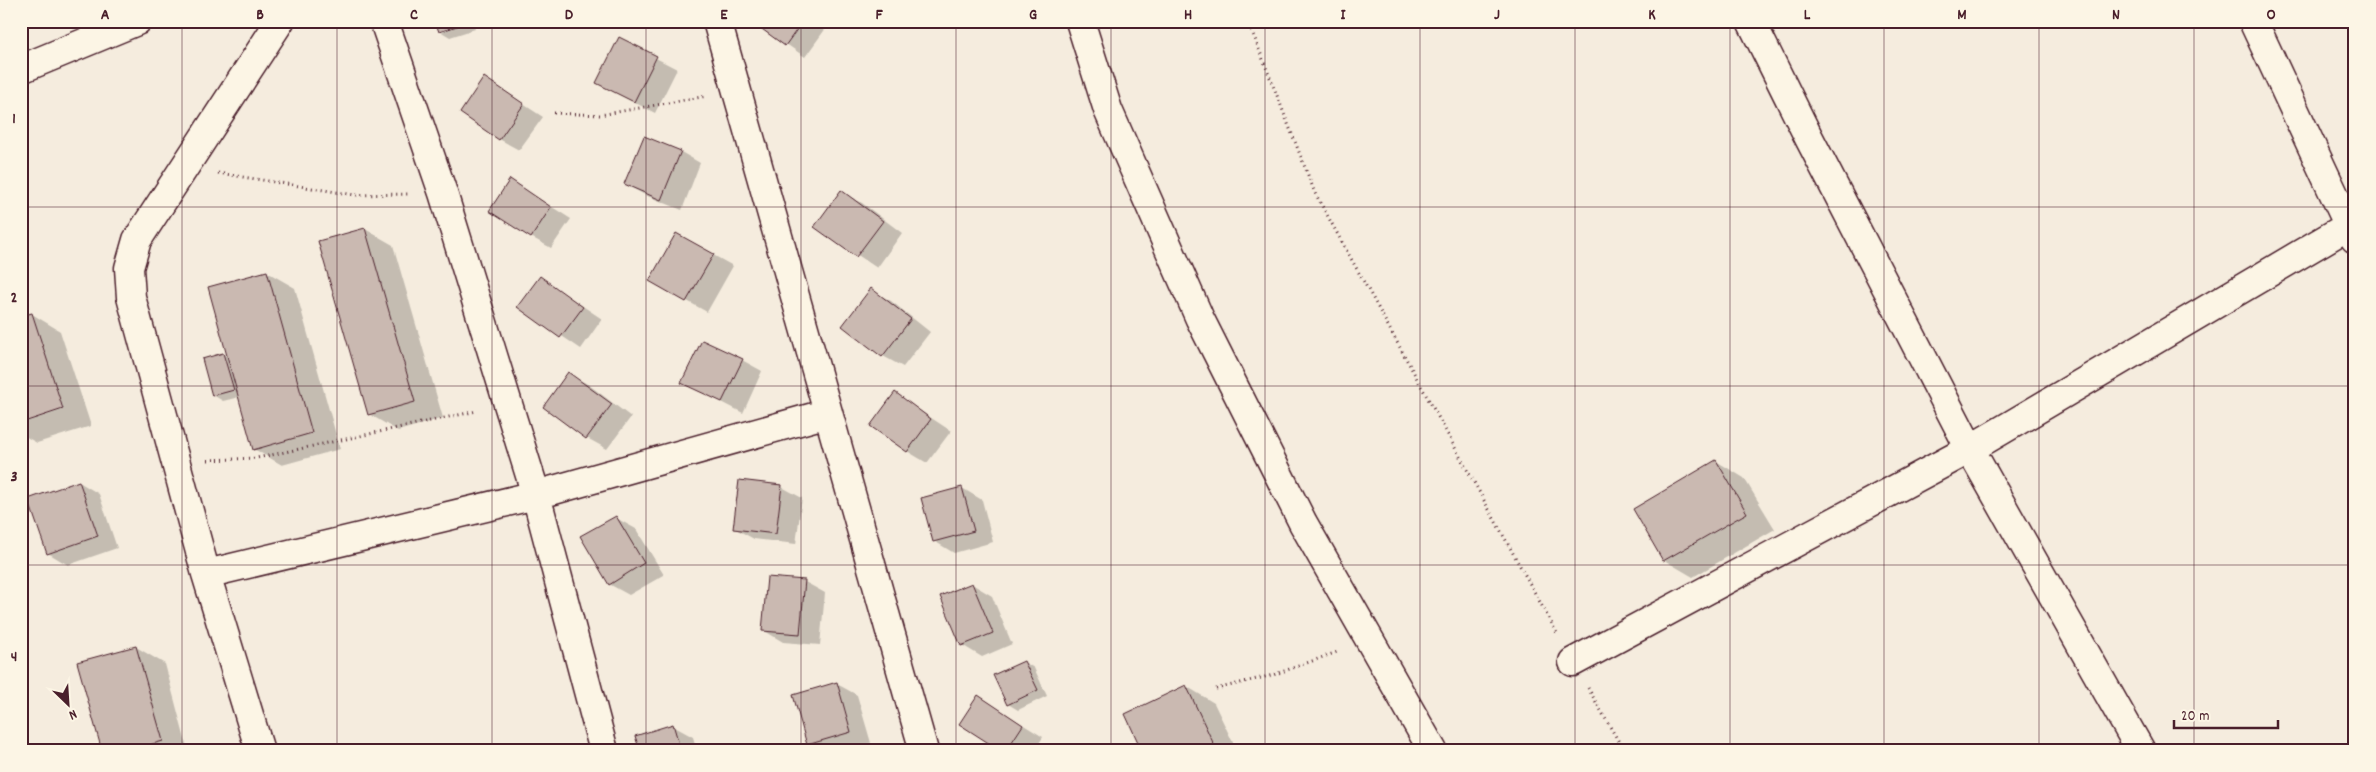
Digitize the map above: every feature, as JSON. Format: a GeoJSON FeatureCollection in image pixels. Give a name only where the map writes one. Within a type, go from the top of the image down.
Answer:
{"type":"FeatureCollection","features":[{"type":"Feature","properties":{"kind":"street"},"geometry":{"type":"LineString","coordinates":[[21,69],[137,21]]}},
{"type":"Feature","properties":{"kind":"street"},"geometry":{"type":"LineString","coordinates":[[260,751],[206,574],[132,297],[129,268],[137,240],[280,21]]}},
{"type":"Feature","properties":{"kind":"street"},"geometry":{"type":"LineString","coordinates":[[384,21],[443,193],[536,495],[604,751]]}},
{"type":"Feature","properties":{"kind":"street"},"geometry":{"type":"LineString","coordinates":[[717,21],[924,751]]}},
{"type":"Feature","properties":{"kind":"street"},"geometry":{"type":"LineString","coordinates":[[1080,21],[1108,110],[1200,319],[1298,514],[1433,751]]}},
{"type":"Feature","properties":{"kind":"street"},"geometry":{"type":"LineString","coordinates":[[1751,21],[1809,138],[1970,448],[2141,751]]}},
{"type":"Feature","properties":{"kind":"street"},"geometry":{"type":"LineString","coordinates":[[1573,662],[1970,448],[2352,232],[2253,21]]}},
{"type":"Feature","properties":{"kind":"street"},"geometry":{"type":"LineString","coordinates":[[206,574],[536,495],[828,413]]}},
{"type":"Feature","properties":{"kind":"path"},"geometry":{"type":"LineString","coordinates":[[1248,21],[1315,193],[1573,662],[1624,751]]}},
{"type":"Feature","properties":{"kind":"path"},"geometry":{"type":"LineString","coordinates":[[554,113],[600,115],[737,91]]}},
{"type":"Feature","properties":{"kind":"path"},"geometry":{"type":"LineString","coordinates":[[184,167],[355,195],[443,193]]}},
{"type":"Feature","properties":{"kind":"path"},"geometry":{"type":"LineString","coordinates":[[176,461],[257,458],[507,404]]}},
{"type":"Feature","properties":{"kind":"path"},"geometry":{"type":"LineString","coordinates":[[1216,689],[1273,676],[1369,641]]}},
{"type":"Feature","properties":{"kind":"building"},"geometry":{"type":"Polygon","coordinates":[[[435,21],[465,21],[466,23],[439,32],[435,21]]]}},
{"type":"Feature","properties":{"kind":"building"},"geometry":{"type":"Polygon","coordinates":[[[751,21],[803,21],[785,46],[751,21]]]}},
{"type":"Feature","properties":{"kind":"building"},"geometry":{"type":"Polygon","coordinates":[[[619,37],[657,56],[634,102],[596,83],[619,37]]]}},
{"type":"Feature","properties":{"kind":"building"},"geometry":{"type":"Polygon","coordinates":[[[484,77],[524,104],[499,140],[460,113],[484,77]]]}},
{"type":"Feature","properties":{"kind":"building"},"geometry":{"type":"Polygon","coordinates":[[[644,136],[681,151],[661,200],[624,184],[644,136]]]}},
{"type":"Feature","properties":{"kind":"building"},"geometry":{"type":"Polygon","coordinates":[[[510,179],[551,207],[531,238],[489,211],[510,179]]]}},
{"type":"Feature","properties":{"kind":"building"},"geometry":{"type":"Polygon","coordinates":[[[841,190],[883,221],[856,257],[814,227],[841,190]]]}},
{"type":"Feature","properties":{"kind":"building"},"geometry":{"type":"Polygon","coordinates":[[[365,228],[415,402],[368,415],[318,241],[365,228]]]}},
{"type":"Feature","properties":{"kind":"building"},"geometry":{"type":"Polygon","coordinates":[[[676,233],[714,254],[686,302],[649,281],[676,233]]]}},
{"type":"Feature","properties":{"kind":"building"},"geometry":{"type":"Polygon","coordinates":[[[267,271],[312,433],[253,450],[208,287],[267,271]]]}},
{"type":"Feature","properties":{"kind":"building"},"geometry":{"type":"Polygon","coordinates":[[[540,276],[583,307],[560,338],[517,307],[540,276]]]}},
{"type":"Feature","properties":{"kind":"building"},"geometry":{"type":"Polygon","coordinates":[[[871,288],[911,319],[882,357],[842,326],[871,288]]]}},
{"type":"Feature","properties":{"kind":"building"},"geometry":{"type":"Polygon","coordinates":[[[32,313],[63,409],[21,423],[21,316],[32,313]]]}},
{"type":"Feature","properties":{"kind":"building"},"geometry":{"type":"Polygon","coordinates":[[[702,340],[743,359],[722,402],[681,383],[702,340]]]}},
{"type":"Feature","properties":{"kind":"building"},"geometry":{"type":"Polygon","coordinates":[[[223,353],[234,390],[212,396],[202,359],[223,353]]]}},
{"type":"Feature","properties":{"kind":"building"},"geometry":{"type":"Polygon","coordinates":[[[568,372],[612,404],[586,439],[543,407],[568,372]]]}},
{"type":"Feature","properties":{"kind":"building"},"geometry":{"type":"Polygon","coordinates":[[[895,392],[931,419],[907,452],[870,426],[895,392]]]}},
{"type":"Feature","properties":{"kind":"building"},"geometry":{"type":"Polygon","coordinates":[[[1716,460],[1747,513],[1663,561],[1633,509],[1716,460]]]}},
{"type":"Feature","properties":{"kind":"building"},"geometry":{"type":"Polygon","coordinates":[[[739,480],[782,485],[776,534],[733,529],[739,480]]]}},
{"type":"Feature","properties":{"kind":"building"},"geometry":{"type":"Polygon","coordinates":[[[79,481],[98,536],[47,554],[28,499],[79,481]]]}},
{"type":"Feature","properties":{"kind":"building"},"geometry":{"type":"Polygon","coordinates":[[[962,487],[974,531],[933,542],[921,498],[962,487]]]}},
{"type":"Feature","properties":{"kind":"building"},"geometry":{"type":"Polygon","coordinates":[[[616,516],[644,563],[609,585],[580,536],[616,516]]]}},
{"type":"Feature","properties":{"kind":"building"},"geometry":{"type":"Polygon","coordinates":[[[767,577],[805,580],[800,634],[762,631],[767,577]]]}},
{"type":"Feature","properties":{"kind":"building"},"geometry":{"type":"Polygon","coordinates":[[[972,583],[993,633],[961,646],[940,596],[972,583]]]}},
{"type":"Feature","properties":{"kind":"building"},"geometry":{"type":"Polygon","coordinates":[[[136,646],[163,741],[128,751],[102,751],[77,662],[136,646]]]}},
{"type":"Feature","properties":{"kind":"building"},"geometry":{"type":"Polygon","coordinates":[[[1024,661],[1038,690],[1007,705],[993,675],[1024,661]]]}},
{"type":"Feature","properties":{"kind":"building"},"geometry":{"type":"Polygon","coordinates":[[[837,682],[851,732],[807,745],[793,695],[837,682]]]}},
{"type":"Feature","properties":{"kind":"building"},"geometry":{"type":"Polygon","coordinates":[[[1186,685],[1217,751],[1142,751],[1125,714],[1186,685]]]}},
{"type":"Feature","properties":{"kind":"building"},"geometry":{"type":"Polygon","coordinates":[[[978,695],[1023,725],[1006,751],[1001,751],[959,724],[978,695]]]}},
{"type":"Feature","properties":{"kind":"building"},"geometry":{"type":"Polygon","coordinates":[[[673,724],[681,751],[640,751],[635,736],[673,724]]]}}]}
